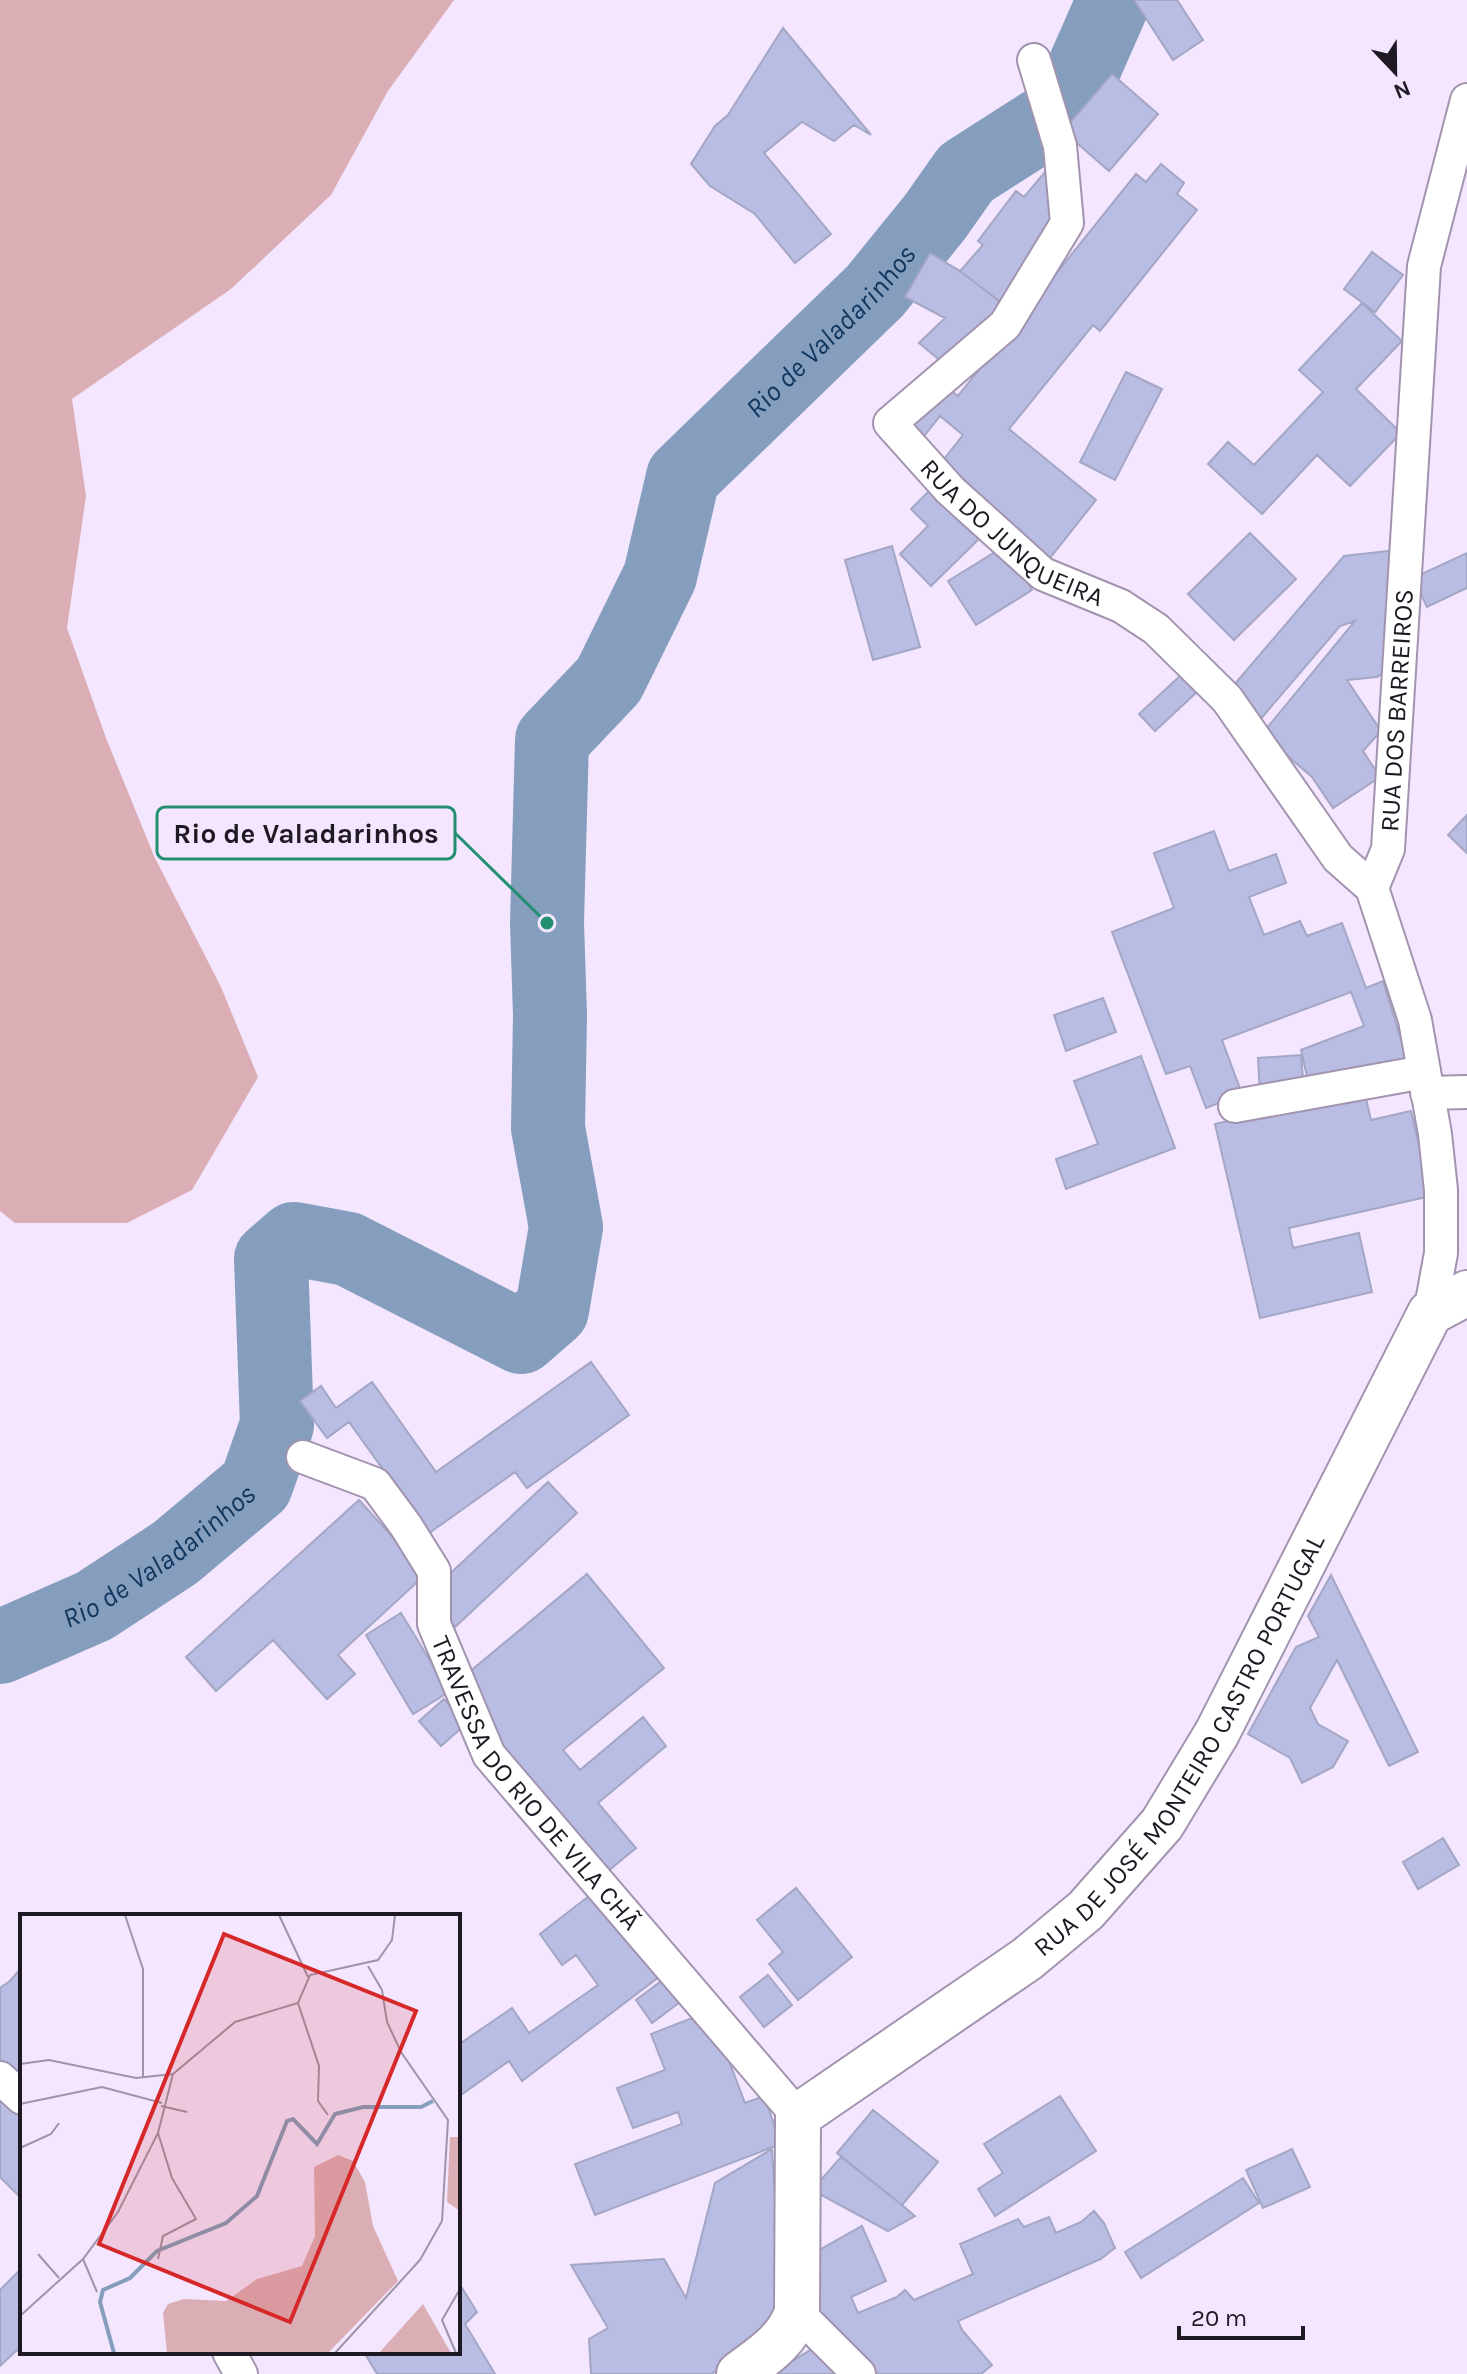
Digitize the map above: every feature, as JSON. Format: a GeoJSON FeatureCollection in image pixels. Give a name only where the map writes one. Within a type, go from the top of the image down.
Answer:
{"type":"FeatureCollection","features":[{"type":"Feature","properties":{"kind":"main road","name":"RUA DE JOSÉ MONTEIRO CASTRO PORTUGAL"},"geometry":{"type":"LineString","coordinates":[[798,2116],[1027,1959],[1086,1910],[1162,1824],[1217,1733],[1449,1303]]}},
{"type":"Feature","properties":{"kind":"main road"},"geometry":{"type":"LineString","coordinates":[[739,2374],[779,2344],[792,2329],[797,2312],[798,2116]]}},
{"type":"Feature","properties":{"kind":"street","name":"RUA DO JUNQUEIRA"},"geometry":{"type":"LineString","coordinates":[[1034,60],[1060,146],[1067,223],[1005,325],[890,423],[950,490],[1043,574],[1121,606],[1156,629],[1227,699],[1338,858],[1372,888]]}},
{"type":"Feature","properties":{"kind":"street","name":"RUA DOS BARREIROS"},"geometry":{"type":"LineString","coordinates":[[1372,888],[1388,849],[1424,266],[1467,100]]}},
{"type":"Feature","properties":{"kind":"street"},"geometry":{"type":"LineString","coordinates":[[1372,888],[1415,1020],[1441,1190],[1441,1253],[1449,1303]]}},
{"type":"Feature","properties":{"kind":"street"},"geometry":{"type":"LineString","coordinates":[[1235,1106],[1425,1083],[1467,1092]]}},
{"type":"Feature","properties":{"kind":"street","name":"TRAVESSA DO RIO DE VILA CHÃ"},"geometry":{"type":"LineString","coordinates":[[303,1457],[375,1484],[399,1515],[434,1571],[434,1624],[489,1755],[798,2116]]}},
{"type":"Feature","properties":{"kind":"street"},"geometry":{"type":"LineString","coordinates":[[0,2078],[20,2096]]}},
{"type":"Feature","properties":{"kind":"street"},"geometry":{"type":"LineString","coordinates":[[797,2312],[859,2374]]}},
{"type":"Feature","properties":{"kind":"street"},"geometry":{"type":"LineString","coordinates":[[230,2354],[241,2374]]}},
{"type":"Feature","properties":{"kind":"shaded area"},"geometry":{"type":"Polygon","coordinates":[[[0,0],[454,0],[388,91],[331,195],[231,289],[72,399],[86,496],[67,628],[106,738],[154,856],[221,987],[258,1077],[192,1190],[127,1223],[15,1223],[0,1211],[0,0]]]}},
{"type":"Feature","properties":{"kind":"building"},"geometry":{"type":"Polygon","coordinates":[[[1134,0],[1177,0],[1203,40],[1173,60],[1134,0]]]}},
{"type":"Feature","properties":{"kind":"building"},"geometry":{"type":"Polygon","coordinates":[[[783,28],[871,135],[854,125],[834,141],[802,122],[764,153],[831,234],[795,263],[755,214],[710,186],[691,164],[715,126],[728,115],[783,28]]]}},
{"type":"Feature","properties":{"kind":"building"},"geometry":{"type":"Polygon","coordinates":[[[1112,74],[1158,114],[1109,171],[1063,131],[1112,74]]]}},
{"type":"Feature","properties":{"kind":"building"},"geometry":{"type":"Polygon","coordinates":[[[1161,164],[1184,183],[1177,194],[1197,210],[1100,331],[1093,325],[1009,429],[1096,500],[1050,558],[937,468],[963,435],[940,416],[924,436],[910,425],[943,384],[958,396],[1136,174],[1146,182],[1161,164]]]}},
{"type":"Feature","properties":{"kind":"building"},"geometry":{"type":"Polygon","coordinates":[[[1051,165],[1053,238],[1007,307],[960,271],[983,245],[978,241],[1016,191],[1024,197],[1051,165]]]}},
{"type":"Feature","properties":{"kind":"building"},"geometry":{"type":"Polygon","coordinates":[[[1372,252],[1403,275],[1375,312],[1344,289],[1372,252]]]}},
{"type":"Feature","properties":{"kind":"building"},"geometry":{"type":"Polygon","coordinates":[[[930,253],[960,271],[1007,307],[949,368],[919,343],[945,318],[905,297],[930,253]]]}},
{"type":"Feature","properties":{"kind":"building"},"geometry":{"type":"Polygon","coordinates":[[[1362,303],[1402,341],[1356,389],[1401,433],[1350,486],[1317,455],[1262,514],[1208,464],[1228,442],[1254,465],[1323,392],[1299,370],[1362,303]]]}},
{"type":"Feature","properties":{"kind":"building"},"geometry":{"type":"Polygon","coordinates":[[[1126,372],[1162,389],[1115,480],[1080,462],[1126,372]]]}},
{"type":"Feature","properties":{"kind":"building"},"geometry":{"type":"Polygon","coordinates":[[[936,484],[984,534],[931,586],[900,554],[928,526],[911,509],[936,484]]]}},
{"type":"Feature","properties":{"kind":"building"},"geometry":{"type":"Polygon","coordinates":[[[1250,533],[1296,579],[1234,640],[1188,594],[1250,533]]]}},
{"type":"Feature","properties":{"kind":"building"},"geometry":{"type":"Polygon","coordinates":[[[892,546],[920,647],[873,660],[845,560],[892,546]]]}},
{"type":"Feature","properties":{"kind":"building"},"geometry":{"type":"Polygon","coordinates":[[[1005,546],[1032,590],[976,625],[948,581],[1005,546]]]}},
{"type":"Feature","properties":{"kind":"building"},"geometry":{"type":"Polygon","coordinates":[[[1396,550],[1403,621],[1384,643],[1387,671],[1377,677],[1347,680],[1381,731],[1363,751],[1380,777],[1333,808],[1312,777],[1262,734],[1355,621],[1340,626],[1252,729],[1228,692],[1344,556],[1396,550]]]}},
{"type":"Feature","properties":{"kind":"building"},"geometry":{"type":"Polygon","coordinates":[[[1467,553],[1467,588],[1427,607],[1413,578],[1467,553]]]}},
{"type":"Feature","properties":{"kind":"building"},"geometry":{"type":"Polygon","coordinates":[[[1181,675],[1197,692],[1155,731],[1139,714],[1181,675]]]}},
{"type":"Feature","properties":{"kind":"building"},"geometry":{"type":"Polygon","coordinates":[[[1467,815],[1467,853],[1448,835],[1467,815]]]}},
{"type":"Feature","properties":{"kind":"building"},"geometry":{"type":"Polygon","coordinates":[[[1214,831],[1229,871],[1276,854],[1286,883],[1249,897],[1264,935],[1300,921],[1307,936],[1342,923],[1366,988],[1383,981],[1411,1072],[1310,1090],[1301,1050],[1364,1026],[1351,992],[1222,1040],[1242,1094],[1206,1108],[1190,1066],[1166,1074],[1112,932],[1174,908],[1154,853],[1214,831]]]}},
{"type":"Feature","properties":{"kind":"building"},"geometry":{"type":"Polygon","coordinates":[[[1103,998],[1116,1032],[1066,1051],[1054,1015],[1103,998]]]}},
{"type":"Feature","properties":{"kind":"building"},"geometry":{"type":"Polygon","coordinates":[[[1301,1055],[1304,1091],[1260,1095],[1258,1058],[1301,1055]]]}},
{"type":"Feature","properties":{"kind":"building"},"geometry":{"type":"Polygon","coordinates":[[[1141,1056],[1175,1148],[1066,1189],[1056,1159],[1098,1144],[1074,1081],[1141,1056]]]}},
{"type":"Feature","properties":{"kind":"building"},"geometry":{"type":"Polygon","coordinates":[[[1364,1090],[1371,1120],[1411,1111],[1431,1196],[1289,1228],[1293,1248],[1359,1233],[1372,1292],[1260,1318],[1215,1124],[1364,1090]]]}},
{"type":"Feature","properties":{"kind":"building"},"geometry":{"type":"Polygon","coordinates":[[[591,1362],[629,1415],[527,1488],[515,1472],[418,1541],[397,1489],[349,1422],[327,1438],[300,1401],[321,1386],[336,1408],[372,1382],[436,1472],[591,1362]]]}},
{"type":"Feature","properties":{"kind":"building"},"geometry":{"type":"Polygon","coordinates":[[[548,1482],[577,1513],[455,1627],[426,1596],[548,1482]]]}},
{"type":"Feature","properties":{"kind":"building"},"geometry":{"type":"Polygon","coordinates":[[[359,1500],[426,1574],[338,1655],[355,1674],[327,1699],[273,1640],[216,1691],[186,1657],[359,1500]]]}},
{"type":"Feature","properties":{"kind":"building"},"geometry":{"type":"Polygon","coordinates":[[[587,1574],[664,1668],[563,1750],[580,1770],[643,1717],[666,1746],[598,1803],[636,1848],[603,1875],[449,1689],[587,1574]]]}},
{"type":"Feature","properties":{"kind":"building"},"geometry":{"type":"Polygon","coordinates":[[[1331,1575],[1418,1752],[1389,1766],[1337,1660],[1310,1708],[1318,1724],[1348,1741],[1333,1767],[1302,1783],[1290,1758],[1248,1734],[1296,1647],[1319,1637],[1308,1616],[1331,1575]]]}},
{"type":"Feature","properties":{"kind":"building"},"geometry":{"type":"Polygon","coordinates":[[[401,1613],[449,1692],[413,1714],[366,1635],[401,1613]]]}},
{"type":"Feature","properties":{"kind":"building"},"geometry":{"type":"Polygon","coordinates":[[[444,1699],[466,1724],[441,1746],[419,1721],[444,1699]]]}},
{"type":"Feature","properties":{"kind":"building"},"geometry":{"type":"Polygon","coordinates":[[[1443,1838],[1459,1865],[1418,1889],[1403,1862],[1443,1838]]]}},
{"type":"Feature","properties":{"kind":"building"},"geometry":{"type":"Polygon","coordinates":[[[796,1888],[852,1957],[798,2000],[769,1964],[783,1952],[757,1920],[796,1888]]]}},
{"type":"Feature","properties":{"kind":"building"},"geometry":{"type":"Polygon","coordinates":[[[598,1889],[668,1970],[522,2081],[509,2061],[460,2096],[460,2044],[512,2008],[529,2033],[598,1985],[576,1955],[562,1965],[540,1934],[598,1889]]]}},
{"type":"Feature","properties":{"kind":"building"},"geometry":{"type":"Polygon","coordinates":[[[20,1969],[20,2079],[0,2063],[0,1988],[20,1969]]]}},
{"type":"Feature","properties":{"kind":"building"},"geometry":{"type":"Polygon","coordinates":[[[768,1975],[792,2005],[764,2027],[740,1997],[768,1975]]]}},
{"type":"Feature","properties":{"kind":"building"},"geometry":{"type":"Polygon","coordinates":[[[668,1976],[684,1999],[652,2023],[636,2000],[668,1976]]]}},
{"type":"Feature","properties":{"kind":"building"},"geometry":{"type":"Polygon","coordinates":[[[710,2011],[745,2103],[764,2096],[781,2144],[595,2215],[575,2164],[682,2124],[678,2112],[633,2128],[617,2088],[665,2070],[651,2034],[710,2011]]]}},
{"type":"Feature","properties":{"kind":"building"},"geometry":{"type":"Polygon","coordinates":[[[0,2094],[20,2115],[20,2197],[0,2177],[0,2094]]]}},
{"type":"Feature","properties":{"kind":"building"},"geometry":{"type":"Polygon","coordinates":[[[1060,2096],[1096,2151],[995,2216],[978,2189],[1003,2173],[984,2144],[1060,2096]]]}},
{"type":"Feature","properties":{"kind":"building"},"geometry":{"type":"Polygon","coordinates":[[[873,2110],[938,2162],[902,2205],[837,2153],[873,2110]]]}},
{"type":"Feature","properties":{"kind":"building"},"geometry":{"type":"Polygon","coordinates":[[[772,2149],[783,2332],[711,2374],[591,2374],[589,2339],[608,2328],[571,2265],[664,2259],[686,2298],[715,2183],[772,2149]]]}},
{"type":"Feature","properties":{"kind":"building"},"geometry":{"type":"Polygon","coordinates":[[[1292,2149],[1310,2187],[1263,2208],[1246,2170],[1292,2149]]]}},
{"type":"Feature","properties":{"kind":"building"},"geometry":{"type":"Polygon","coordinates":[[[841,2157],[915,2216],[888,2231],[812,2190],[841,2157]]]}},
{"type":"Feature","properties":{"kind":"building"},"geometry":{"type":"Polygon","coordinates":[[[1243,2178],[1259,2203],[1141,2278],[1125,2252],[1243,2178]]]}},
{"type":"Feature","properties":{"kind":"building"},"geometry":{"type":"Polygon","coordinates":[[[1094,2211],[1104,2223],[1115,2248],[1101,2259],[958,2321],[992,2365],[981,2374],[874,2374],[821,2315],[805,2258],[862,2226],[886,2281],[851,2297],[858,2313],[897,2297],[905,2290],[914,2300],[973,2274],[960,2244],[1018,2219],[1024,2227],[1049,2217],[1056,2233],[1081,2222],[1094,2211]]]}},
{"type":"Feature","properties":{"kind":"building"},"geometry":{"type":"Polygon","coordinates":[[[20,2272],[20,2352],[17,2350],[0,2366],[0,2290],[20,2272]]]}},
{"type":"Feature","properties":{"kind":"building"},"geometry":{"type":"Polygon","coordinates":[[[460,2289],[477,2312],[465,2324],[495,2374],[377,2374],[365,2354],[460,2354],[460,2289]]]}},
{"type":"Feature","properties":{"kind":"building"},"geometry":{"type":"Polygon","coordinates":[[[837,2333],[863,2374],[772,2374],[837,2333]]]}},
{"type":"Feature","properties":{"kind":"waterway","name":"Rio de Valadarinhos"},"geometry":{"type":"LineString","coordinates":[[0,1647],[94,1606],[175,1553],[256,1485],[277,1425],[271,1259],[294,1239],[348,1249],[521,1337],[552,1310],[566,1227],[548,1128],[550,1015],[547,923],[552,740],[609,680],[660,576],[683,477],[875,291],[966,173],[1066,109],[1114,0]]}},
{"type":"Feature","properties":{"kind":"place","name":"Rio de Valadarinhos"},"geometry":{"type":"Point","coordinates":[547,923]}}]}
